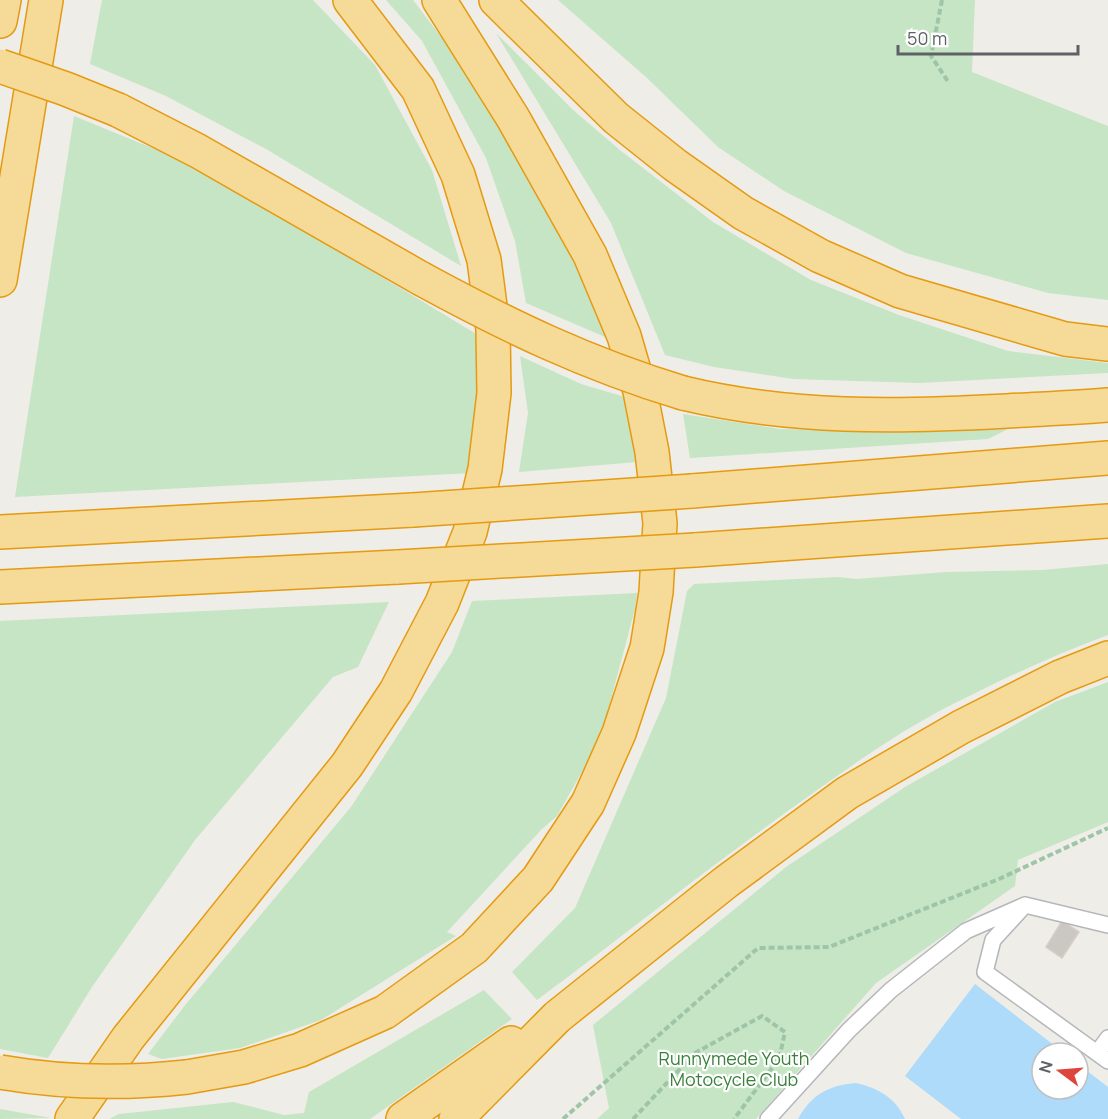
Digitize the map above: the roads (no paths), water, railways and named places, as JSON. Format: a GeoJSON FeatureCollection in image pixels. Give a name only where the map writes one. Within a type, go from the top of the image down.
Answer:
{"type":"FeatureCollection","features":[{"type":"Feature","properties":{"kind":"highway"},"geometry":{"type":"LineString","coordinates":[[0,21],[4,0]]}},
{"type":"Feature","properties":{"kind":"highway"},"geometry":{"type":"LineString","coordinates":[[0,280],[46,0]]}},
{"type":"Feature","properties":{"kind":"highway"},"geometry":{"type":"LineString","coordinates":[[72,1119],[128,1038],[347,765],[396,691],[442,603],[470,532],[485,469],[494,393],[493,329],[484,260],[458,175],[418,89],[350,0]]}},
{"type":"Feature","properties":{"kind":"highway"},"geometry":{"type":"LineString","coordinates":[[0,1072],[75,1082],[119,1083],[187,1077],[244,1066],[300,1050],[385,1012],[474,948],[538,879],[588,803],[619,733],[647,648],[656,592],[660,523],[652,452],[640,391],[624,336],[590,255],[513,118],[439,0]]}},
{"type":"Feature","properties":{"kind":"highway"},"geometry":{"type":"LineString","coordinates":[[496,0],[616,118],[675,165],[753,219],[820,256],[900,291],[1065,339],[1108,344]]}},
{"type":"Feature","properties":{"kind":"highway"},"geometry":{"type":"LineString","coordinates":[[0,66],[118,110],[198,151],[475,308],[568,353],[683,393],[724,403],[802,413],[933,415],[1108,405]]}},
{"type":"Feature","properties":{"kind":"highway"},"geometry":{"type":"LineString","coordinates":[[0,532],[413,510],[692,491],[1108,458]]}},
{"type":"Feature","properties":{"kind":"highway"},"geometry":{"type":"LineString","coordinates":[[0,586],[695,550],[1108,521]]}},
{"type":"Feature","properties":{"kind":"highway"},"geometry":{"type":"LineString","coordinates":[[456,1119],[557,1017],[726,882],[847,793],[961,727],[1060,677],[1108,658]]}},
{"type":"Feature","properties":{"kind":"highway"},"geometry":{"type":"LineString","coordinates":[[403,1119],[497,1051],[557,1017]]}},
{"type":"Feature","properties":{"kind":"lane"},"geometry":{"type":"LineString","coordinates":[[1025,905],[993,940],[985,972],[1102,1057],[1108,1038]]}},
{"type":"Feature","properties":{"kind":"lane"},"geometry":{"type":"LineString","coordinates":[[768,1119],[849,1030],[891,990],[966,931],[1025,905],[1108,925]]}},
{"type":"Feature","properties":{"kind":"water"},"geometry":{"type":"Polygon","coordinates":[[[975,984],[1049,1041],[1030,1041],[1030,1101],[1090,1101],[1090,1073],[1108,1087],[1108,1119],[961,1119],[905,1076],[975,984]]]}},
{"type":"Feature","properties":{"kind":"water"},"geometry":{"type":"Polygon","coordinates":[[[856,1083],[885,1095],[897,1105],[905,1119],[798,1119],[809,1104],[822,1093],[837,1086],[856,1083]]]}},
{"type":"Feature","properties":{"kind":"park label","name":"Runnymede Youth Motocycle Club"},"geometry":{"type":"Point","coordinates":[734,1069]}}]}
